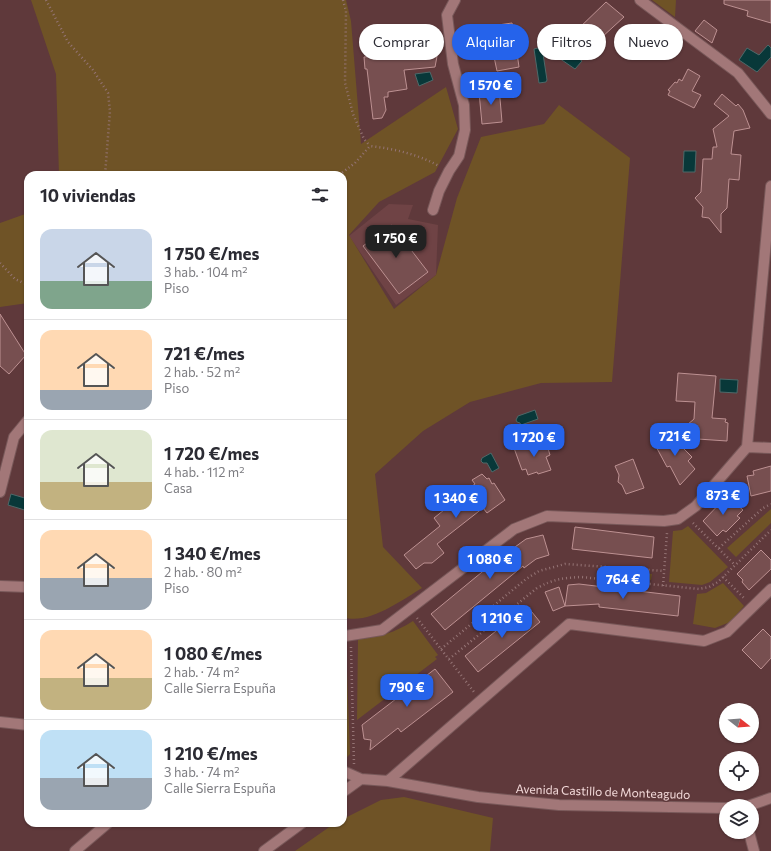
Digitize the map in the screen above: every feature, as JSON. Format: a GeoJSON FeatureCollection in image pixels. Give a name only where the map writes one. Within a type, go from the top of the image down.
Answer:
{"type":"FeatureCollection","features":[{"type":"Feature","properties":{"kind":"street"},"geometry":{"type":"LineString","coordinates":[[434,210],[439,191],[449,171],[459,156],[465,130],[464,105],[453,64],[447,15],[455,0]]}},
{"type":"Feature","properties":{"kind":"street"},"geometry":{"type":"LineString","coordinates":[[640,0],[738,73],[771,114]]}},
{"type":"Feature","properties":{"kind":"street"},"geometry":{"type":"LineString","coordinates":[[347,635],[382,630],[514,528],[546,516],[668,520],[678,519],[696,506],[747,447],[771,186]]}},
{"type":"Feature","properties":{"kind":"street"},"geometry":{"type":"LineString","coordinates":[[0,492],[14,436],[24,425]]}},
{"type":"Feature","properties":{"kind":"street"},"geometry":{"type":"LineString","coordinates":[[747,447],[771,448]]}},
{"type":"Feature","properties":{"kind":"street"},"geometry":{"type":"LineString","coordinates":[[0,586],[24,587]]}},
{"type":"Feature","properties":{"kind":"street"},"geometry":{"type":"LineString","coordinates":[[388,781],[569,624],[704,641],[727,632],[771,589]]}},
{"type":"Feature","properties":{"kind":"street"},"geometry":{"type":"LineString","coordinates":[[0,722],[24,725]]}},
{"type":"Feature","properties":{"kind":"street"},"geometry":{"type":"LineString","coordinates":[[347,773],[357,778],[347,788]]}},
{"type":"Feature","properties":{"kind":"street","name":"Avenida Castillo de Monteagudo"},"geometry":{"type":"LineString","coordinates":[[357,778],[388,781],[478,798],[560,805],[719,808]]}},
{"type":"Feature","properties":{"kind":"street"},"geometry":{"type":"LineString","coordinates":[[759,802],[771,798]]}},
{"type":"Feature","properties":{"kind":"street"},"geometry":{"type":"LineString","coordinates":[[75,851],[103,827]]}},
{"type":"Feature","properties":{"kind":"street"},"geometry":{"type":"LineString","coordinates":[[264,851],[297,827]]}},
{"type":"Feature","properties":{"kind":"street"},"geometry":{"type":"LineString","coordinates":[[751,839],[754,851]]}},
{"type":"Feature","properties":{"kind":"path"},"geometry":{"type":"LineString","coordinates":[[46,0],[68,42],[93,70],[108,93],[110,111],[105,171]]}},
{"type":"Feature","properties":{"kind":"path"},"geometry":{"type":"LineString","coordinates":[[343,0],[346,11],[345,83],[353,114],[364,139],[370,146],[395,149],[430,161],[449,171]]}},
{"type":"Feature","properties":{"kind":"path"},"geometry":{"type":"LineString","coordinates":[[344,171],[355,163],[370,146]]}},
{"type":"Feature","properties":{"kind":"path"},"geometry":{"type":"LineString","coordinates":[[0,263],[15,279],[24,283]]}},
{"type":"Feature","properties":{"kind":"path"},"geometry":{"type":"LineString","coordinates":[[718,548],[763,508],[771,504]]}},
{"type":"Feature","properties":{"kind":"path"},"geometry":{"type":"LineString","coordinates":[[684,515],[735,565]]}},
{"type":"Feature","properties":{"kind":"path"},"geometry":{"type":"LineString","coordinates":[[662,586],[668,520]]}},
{"type":"Feature","properties":{"kind":"path"},"geometry":{"type":"LineString","coordinates":[[449,659],[537,588],[551,581],[581,577],[699,590],[718,582],[771,530]]}},
{"type":"Feature","properties":{"kind":"path"},"geometry":{"type":"LineString","coordinates":[[441,649],[526,579],[539,571],[565,564],[664,571]]}},
{"type":"Feature","properties":{"kind":"path"},"geometry":{"type":"LineString","coordinates":[[723,577],[753,607]]}},
{"type":"Feature","properties":{"kind":"path"},"geometry":{"type":"LineString","coordinates":[[410,608],[480,701]]}},
{"type":"Feature","properties":{"kind":"path"},"geometry":{"type":"LineString","coordinates":[[347,635],[357,778]]}},
{"type":"Feature","properties":{"kind":"shaded area"},"geometry":{"type":"Polygon","coordinates":[[[31,0],[346,0],[351,21],[361,144],[446,87],[458,129],[435,172],[379,202],[349,235],[394,309],[436,275],[457,198],[481,137],[544,124],[559,105],[630,158],[612,382],[541,383],[470,402],[423,431],[375,474],[383,547],[422,588],[395,605],[373,615],[363,618],[347,618],[347,171],[59,171],[56,74],[31,0]]]}},
{"type":"Feature","properties":{"kind":"shaded area"},"geometry":{"type":"Polygon","coordinates":[[[652,0],[676,0],[675,17],[652,0]]]}},
{"type":"Feature","properties":{"kind":"shaded area"},"geometry":{"type":"Polygon","coordinates":[[[389,204],[413,205],[408,219],[438,225],[436,275],[396,305],[349,236],[389,204]]]}},
{"type":"Feature","properties":{"kind":"shaded area"},"geometry":{"type":"Polygon","coordinates":[[[24,214],[24,304],[0,307],[0,223],[24,214]]]}},
{"type":"Feature","properties":{"kind":"shaded area"},"geometry":{"type":"Polygon","coordinates":[[[771,509],[771,523],[736,557],[727,548],[771,509]]]}},
{"type":"Feature","properties":{"kind":"shaded area"},"geometry":{"type":"Polygon","coordinates":[[[688,526],[728,567],[710,582],[702,585],[669,582],[673,531],[682,530],[688,526]]]}},
{"type":"Feature","properties":{"kind":"shaded area"},"geometry":{"type":"Polygon","coordinates":[[[616,571],[652,574],[651,580],[616,577],[616,571]]]}},
{"type":"Feature","properties":{"kind":"shaded area"},"geometry":{"type":"Polygon","coordinates":[[[723,583],[744,606],[730,622],[715,628],[693,624],[697,594],[706,593],[723,583]]]}},
{"type":"Feature","properties":{"kind":"shaded area"},"geometry":{"type":"Polygon","coordinates":[[[413,621],[438,655],[435,657],[437,659],[357,720],[358,639],[387,634],[413,621]]]}},
{"type":"Feature","properties":{"kind":"shaded area"},"geometry":{"type":"Polygon","coordinates":[[[347,671],[350,754],[347,757],[347,671]]]}},
{"type":"Feature","properties":{"kind":"shaded area"},"geometry":{"type":"Polygon","coordinates":[[[404,797],[493,818],[490,851],[295,851],[329,827],[347,827],[347,817],[381,800],[404,797]]]}},
{"type":"Feature","properties":{"kind":"water"},"geometry":{"type":"Polygon","coordinates":[[[768,45],[771,48],[771,57],[757,72],[739,60],[747,48],[759,55],[768,45]]]}},
{"type":"Feature","properties":{"kind":"water"},"geometry":{"type":"Polygon","coordinates":[[[537,48],[537,60],[544,60],[546,82],[539,83],[534,49],[537,48]]]}},
{"type":"Feature","properties":{"kind":"water"},"geometry":{"type":"Polygon","coordinates":[[[562,60],[582,61],[575,69],[562,60]]]}},
{"type":"Feature","properties":{"kind":"water"},"geometry":{"type":"Polygon","coordinates":[[[430,72],[433,80],[419,86],[415,74],[430,72]]]}},
{"type":"Feature","properties":{"kind":"water"},"geometry":{"type":"Polygon","coordinates":[[[684,151],[696,151],[695,172],[683,172],[684,151]]]}},
{"type":"Feature","properties":{"kind":"water"},"geometry":{"type":"Polygon","coordinates":[[[720,379],[738,380],[737,393],[720,392],[720,379]]]}},
{"type":"Feature","properties":{"kind":"water"},"geometry":{"type":"Polygon","coordinates":[[[535,410],[538,419],[521,425],[517,422],[516,420],[518,416],[535,410]]]}},
{"type":"Feature","properties":{"kind":"water"},"geometry":{"type":"Polygon","coordinates":[[[491,453],[499,468],[492,472],[487,463],[483,463],[481,461],[482,458],[491,453]]]}},
{"type":"Feature","properties":{"kind":"water"},"geometry":{"type":"Polygon","coordinates":[[[11,494],[24,498],[24,510],[8,505],[11,494]]]}},
{"type":"Feature","properties":{"kind":"building"},"geometry":{"type":"Polygon","coordinates":[[[724,0],[771,0],[771,23],[747,16],[748,11],[724,4],[724,0]]]}},
{"type":"Feature","properties":{"kind":"building"},"geometry":{"type":"Polygon","coordinates":[[[606,2],[624,17],[616,24],[614,24],[614,26],[606,33],[606,24],[583,24],[606,2]]]}},
{"type":"Feature","properties":{"kind":"building"},"geometry":{"type":"Polygon","coordinates":[[[704,20],[717,30],[712,43],[695,31],[704,20]]]}},
{"type":"Feature","properties":{"kind":"building"},"geometry":{"type":"Polygon","coordinates":[[[364,60],[436,60],[435,67],[404,70],[407,89],[388,92],[388,97],[384,97],[386,110],[382,118],[373,119],[367,69],[365,69],[364,60]]]}},
{"type":"Feature","properties":{"kind":"building"},"geometry":{"type":"Polygon","coordinates":[[[495,60],[518,60],[519,67],[497,71],[495,60]]]}},
{"type":"Feature","properties":{"kind":"building"},"geometry":{"type":"Polygon","coordinates":[[[688,69],[700,76],[692,91],[701,95],[694,108],[668,95],[670,91],[668,90],[675,82],[677,83],[679,79],[682,81],[688,69]]]}},
{"type":"Feature","properties":{"kind":"building"},"geometry":{"type":"Polygon","coordinates":[[[499,87],[502,122],[482,124],[479,92],[485,91],[485,88],[499,87]]]}},
{"type":"Feature","properties":{"kind":"building"},"geometry":{"type":"Polygon","coordinates":[[[722,94],[736,106],[738,104],[743,110],[750,128],[734,131],[731,154],[741,155],[739,180],[729,179],[727,208],[721,214],[721,233],[709,218],[702,217],[703,207],[695,198],[701,192],[703,159],[712,159],[713,147],[717,147],[713,129],[729,116],[714,104],[722,94]]]}},
{"type":"Feature","properties":{"kind":"building"},"geometry":{"type":"Polygon","coordinates":[[[392,225],[428,272],[399,294],[363,246],[392,225]]]}},
{"type":"Feature","properties":{"kind":"building"},"geometry":{"type":"Polygon","coordinates":[[[0,314],[24,352],[24,357],[9,374],[0,366],[0,314]]]}},
{"type":"Feature","properties":{"kind":"building"},"geometry":{"type":"Polygon","coordinates":[[[678,373],[716,376],[712,418],[726,419],[725,422],[728,423],[727,441],[683,438],[687,425],[694,419],[695,402],[676,401],[678,373]]]}},
{"type":"Feature","properties":{"kind":"building"},"geometry":{"type":"Polygon","coordinates":[[[668,433],[692,457],[688,461],[695,469],[680,485],[670,466],[667,467],[653,441],[668,433]]]}},
{"type":"Feature","properties":{"kind":"building"},"geometry":{"type":"Polygon","coordinates":[[[535,441],[537,445],[546,442],[550,455],[546,457],[551,470],[528,475],[526,469],[522,470],[514,448],[535,441]]]}},
{"type":"Feature","properties":{"kind":"building"},"geometry":{"type":"Polygon","coordinates":[[[633,459],[644,488],[626,494],[622,485],[618,482],[619,475],[615,466],[633,459]]]}},
{"type":"Feature","properties":{"kind":"building"},"geometry":{"type":"Polygon","coordinates":[[[771,466],[771,491],[751,496],[747,476],[754,475],[753,471],[771,466]]]}},
{"type":"Feature","properties":{"kind":"building"},"geometry":{"type":"Polygon","coordinates":[[[482,474],[487,479],[489,478],[492,484],[494,483],[505,500],[487,513],[483,508],[437,544],[444,553],[432,563],[424,563],[416,569],[404,555],[440,526],[434,518],[469,490],[468,489],[475,484],[472,480],[482,474]]]}},
{"type":"Feature","properties":{"kind":"building"},"geometry":{"type":"Polygon","coordinates":[[[727,496],[743,510],[737,516],[740,518],[726,532],[723,530],[717,536],[703,521],[727,496]]]}},
{"type":"Feature","properties":{"kind":"building"},"geometry":{"type":"Polygon","coordinates":[[[575,527],[654,537],[652,558],[572,549],[575,527]]]}},
{"type":"Feature","properties":{"kind":"building"},"geometry":{"type":"Polygon","coordinates":[[[543,535],[549,555],[536,559],[524,568],[523,566],[445,630],[431,614],[493,563],[526,539],[543,535]]]}},
{"type":"Feature","properties":{"kind":"building"},"geometry":{"type":"Polygon","coordinates":[[[761,550],[771,560],[771,569],[749,590],[737,574],[761,550]]]}},
{"type":"Feature","properties":{"kind":"building"},"geometry":{"type":"Polygon","coordinates":[[[579,584],[680,596],[678,616],[599,607],[599,604],[565,606],[568,585],[579,584]]]}},
{"type":"Feature","properties":{"kind":"building"},"geometry":{"type":"Polygon","coordinates":[[[559,587],[565,606],[553,611],[545,592],[559,587]]]}},
{"type":"Feature","properties":{"kind":"building"},"geometry":{"type":"Polygon","coordinates":[[[527,606],[540,622],[478,672],[465,656],[527,606]]]}},
{"type":"Feature","properties":{"kind":"building"},"geometry":{"type":"Polygon","coordinates":[[[763,629],[771,637],[771,658],[761,669],[742,650],[763,629]]]}},
{"type":"Feature","properties":{"kind":"building"},"geometry":{"type":"Polygon","coordinates":[[[435,669],[453,692],[401,732],[398,728],[370,750],[371,740],[364,739],[362,725],[435,669]]]}}]}
